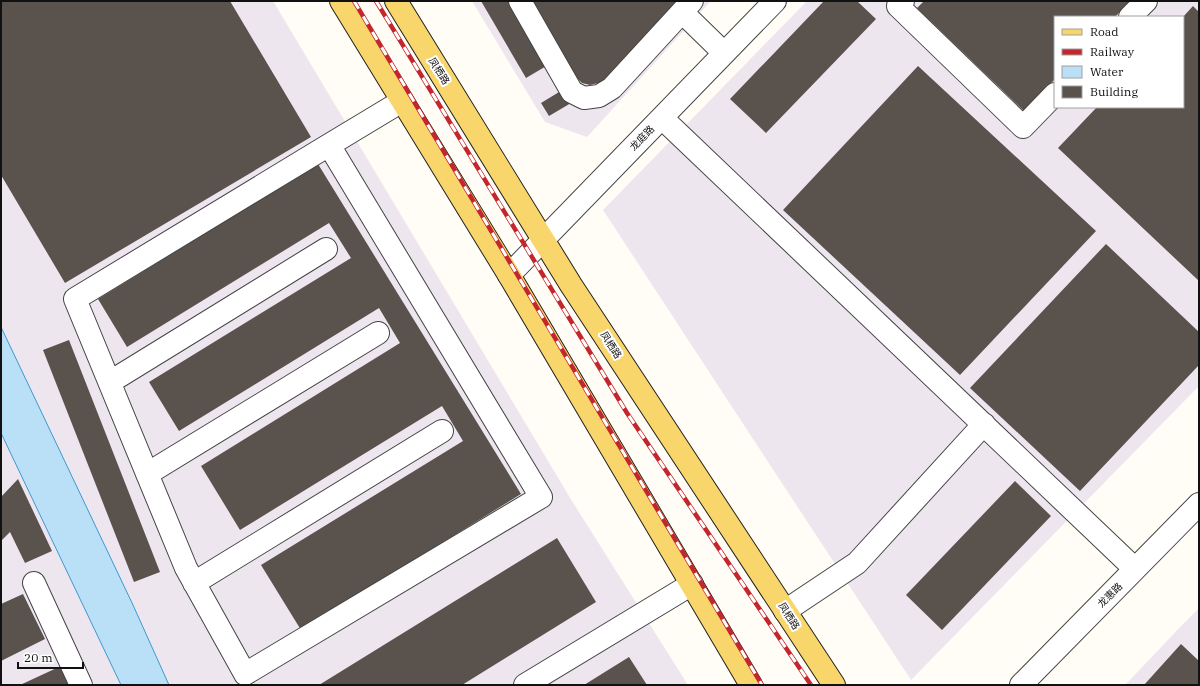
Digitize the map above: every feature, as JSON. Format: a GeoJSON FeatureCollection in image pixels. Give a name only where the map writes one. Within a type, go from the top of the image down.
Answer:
{"type":"FeatureCollection","features":[{"type":"Feature","properties":{"kind":"main road"},"geometry":{"type":"LineString","coordinates":[[341,1],[509,275],[752,685]]}},
{"type":"Feature","properties":{"kind":"main road","name":"凤栖路"},"geometry":{"type":"LineString","coordinates":[[396,1],[572,285],[834,685]]}},
{"type":"Feature","properties":{"kind":"street"},"geometry":{"type":"LineString","coordinates":[[520,1],[572,92],[584,98],[599,96],[612,88],[687,6],[724,53]]}},
{"type":"Feature","properties":{"kind":"street","name":"龙庭路"},"geometry":{"type":"LineString","coordinates":[[509,275],[775,1]]}},
{"type":"Feature","properties":{"kind":"street"},"geometry":{"type":"LineString","coordinates":[[903,1],[898,6],[1023,127],[1054,95]]}},
{"type":"Feature","properties":{"kind":"street"},"geometry":{"type":"LineString","coordinates":[[1131,16],[1146,1]]}},
{"type":"Feature","properties":{"kind":"street"},"geometry":{"type":"LineString","coordinates":[[329,145],[541,497],[245,674],[186,568],[75,299],[402,100]]}},
{"type":"Feature","properties":{"kind":"street"},"geometry":{"type":"LineString","coordinates":[[662,118],[1135,569]]}},
{"type":"Feature","properties":{"kind":"street"},"geometry":{"type":"LineString","coordinates":[[110,382],[326,249]]}},
{"type":"Feature","properties":{"kind":"street"},"geometry":{"type":"LineString","coordinates":[[147,474],[378,333]]}},
{"type":"Feature","properties":{"kind":"street"},"geometry":{"type":"LineString","coordinates":[[785,611],[857,562],[984,424]]}},
{"type":"Feature","properties":{"kind":"street"},"geometry":{"type":"LineString","coordinates":[[194,583],[442,431]]}},
{"type":"Feature","properties":{"kind":"street","name":"龙惠路"},"geometry":{"type":"LineString","coordinates":[[1020,685],[1199,504]]}},
{"type":"Feature","properties":{"kind":"street"},"geometry":{"type":"LineString","coordinates":[[34,583],[81,685]]}},
{"type":"Feature","properties":{"kind":"street"},"geometry":{"type":"LineString","coordinates":[[525,685],[692,584]]}},
{"type":"Feature","properties":{"kind":"shaded area"},"geometry":{"type":"Polygon","coordinates":[[[1,1],[273,1],[572,501],[688,685],[168,685],[1,329],[1,1]]]}},
{"type":"Feature","properties":{"kind":"shaded area"},"geometry":{"type":"Polygon","coordinates":[[[472,1],[711,1],[587,137],[545,122],[472,1]]]}},
{"type":"Feature","properties":{"kind":"shaded area"},"geometry":{"type":"Polygon","coordinates":[[[807,1],[1199,1],[1199,386],[911,680],[603,210],[807,1]]]}},
{"type":"Feature","properties":{"kind":"shaded area"},"geometry":{"type":"Polygon","coordinates":[[[1,433],[121,685],[1,685],[1,433]]]}},
{"type":"Feature","properties":{"kind":"shaded area"},"geometry":{"type":"Polygon","coordinates":[[[1199,608],[1199,685],[1125,685],[1185,622],[1199,608]]]}},
{"type":"Feature","properties":{"kind":"water"},"geometry":{"type":"Polygon","coordinates":[[[1,327],[133,605],[169,685],[121,685],[1,433],[1,327]]]}},
{"type":"Feature","properties":{"kind":"building"},"geometry":{"type":"Polygon","coordinates":[[[1,1],[230,1],[311,137],[65,283],[1,175],[1,1]]]}},
{"type":"Feature","properties":{"kind":"building"},"geometry":{"type":"Polygon","coordinates":[[[481,1],[511,1],[548,65],[526,78],[481,1]]]}},
{"type":"Feature","properties":{"kind":"building"},"geometry":{"type":"Polygon","coordinates":[[[531,1],[681,1],[606,81],[590,85],[582,83],[576,77],[531,1]]]}},
{"type":"Feature","properties":{"kind":"building"},"geometry":{"type":"Polygon","coordinates":[[[824,1],[857,1],[876,19],[766,133],[730,99],[824,1]]]}},
{"type":"Feature","properties":{"kind":"building"},"geometry":{"type":"Polygon","coordinates":[[[924,1],[1130,1],[1116,16],[1054,16],[1054,80],[1024,111],[917,8],[924,1]]]}},
{"type":"Feature","properties":{"kind":"building"},"geometry":{"type":"Polygon","coordinates":[[[1193,6],[1199,12],[1199,281],[1058,148],[1096,108],[1184,108],[1184,16],[1193,6]]]}},
{"type":"Feature","properties":{"kind":"building"},"geometry":{"type":"Polygon","coordinates":[[[918,66],[1096,231],[960,375],[783,210],[918,66]]]}},
{"type":"Feature","properties":{"kind":"building"},"geometry":{"type":"Polygon","coordinates":[[[564,89],[571,103],[549,116],[541,103],[564,89]]]}},
{"type":"Feature","properties":{"kind":"building"},"geometry":{"type":"Polygon","coordinates":[[[318,164],[521,494],[301,630],[261,565],[463,441],[442,406],[240,530],[201,466],[400,343],[379,308],[179,431],[149,382],[351,258],[329,223],[127,347],[98,299],[318,164]]]}},
{"type":"Feature","properties":{"kind":"building"},"geometry":{"type":"Polygon","coordinates":[[[1106,244],[1199,332],[1199,365],[1080,491],[970,388],[1106,244]]]}},
{"type":"Feature","properties":{"kind":"building"},"geometry":{"type":"Polygon","coordinates":[[[69,340],[160,572],[134,582],[43,350],[69,340]]]}},
{"type":"Feature","properties":{"kind":"building"},"geometry":{"type":"Polygon","coordinates":[[[18,479],[52,551],[25,563],[10,532],[1,541],[1,497],[18,479]]]}},
{"type":"Feature","properties":{"kind":"building"},"geometry":{"type":"Polygon","coordinates":[[[1015,481],[1051,516],[942,630],[906,595],[1015,481]]]}},
{"type":"Feature","properties":{"kind":"building"},"geometry":{"type":"Polygon","coordinates":[[[557,538],[596,602],[462,685],[319,685],[557,538]]]}},
{"type":"Feature","properties":{"kind":"building"},"geometry":{"type":"Polygon","coordinates":[[[23,594],[45,639],[1,661],[1,604],[23,594]]]}},
{"type":"Feature","properties":{"kind":"building"},"geometry":{"type":"Polygon","coordinates":[[[1181,644],[1199,661],[1199,685],[1144,685],[1181,644]]]}},
{"type":"Feature","properties":{"kind":"building"},"geometry":{"type":"Polygon","coordinates":[[[629,657],[647,685],[584,685],[629,657]]]}},
{"type":"Feature","properties":{"kind":"building"},"geometry":{"type":"Polygon","coordinates":[[[61,666],[70,685],[20,685],[61,666]]]}},
{"type":"Feature","properties":{"kind":"railway"},"geometry":{"type":"LineString","coordinates":[[354,1],[762,685]]}},
{"type":"Feature","properties":{"kind":"railway"},"geometry":{"type":"LineString","coordinates":[[376,1],[627,413],[811,685]]}}]}
